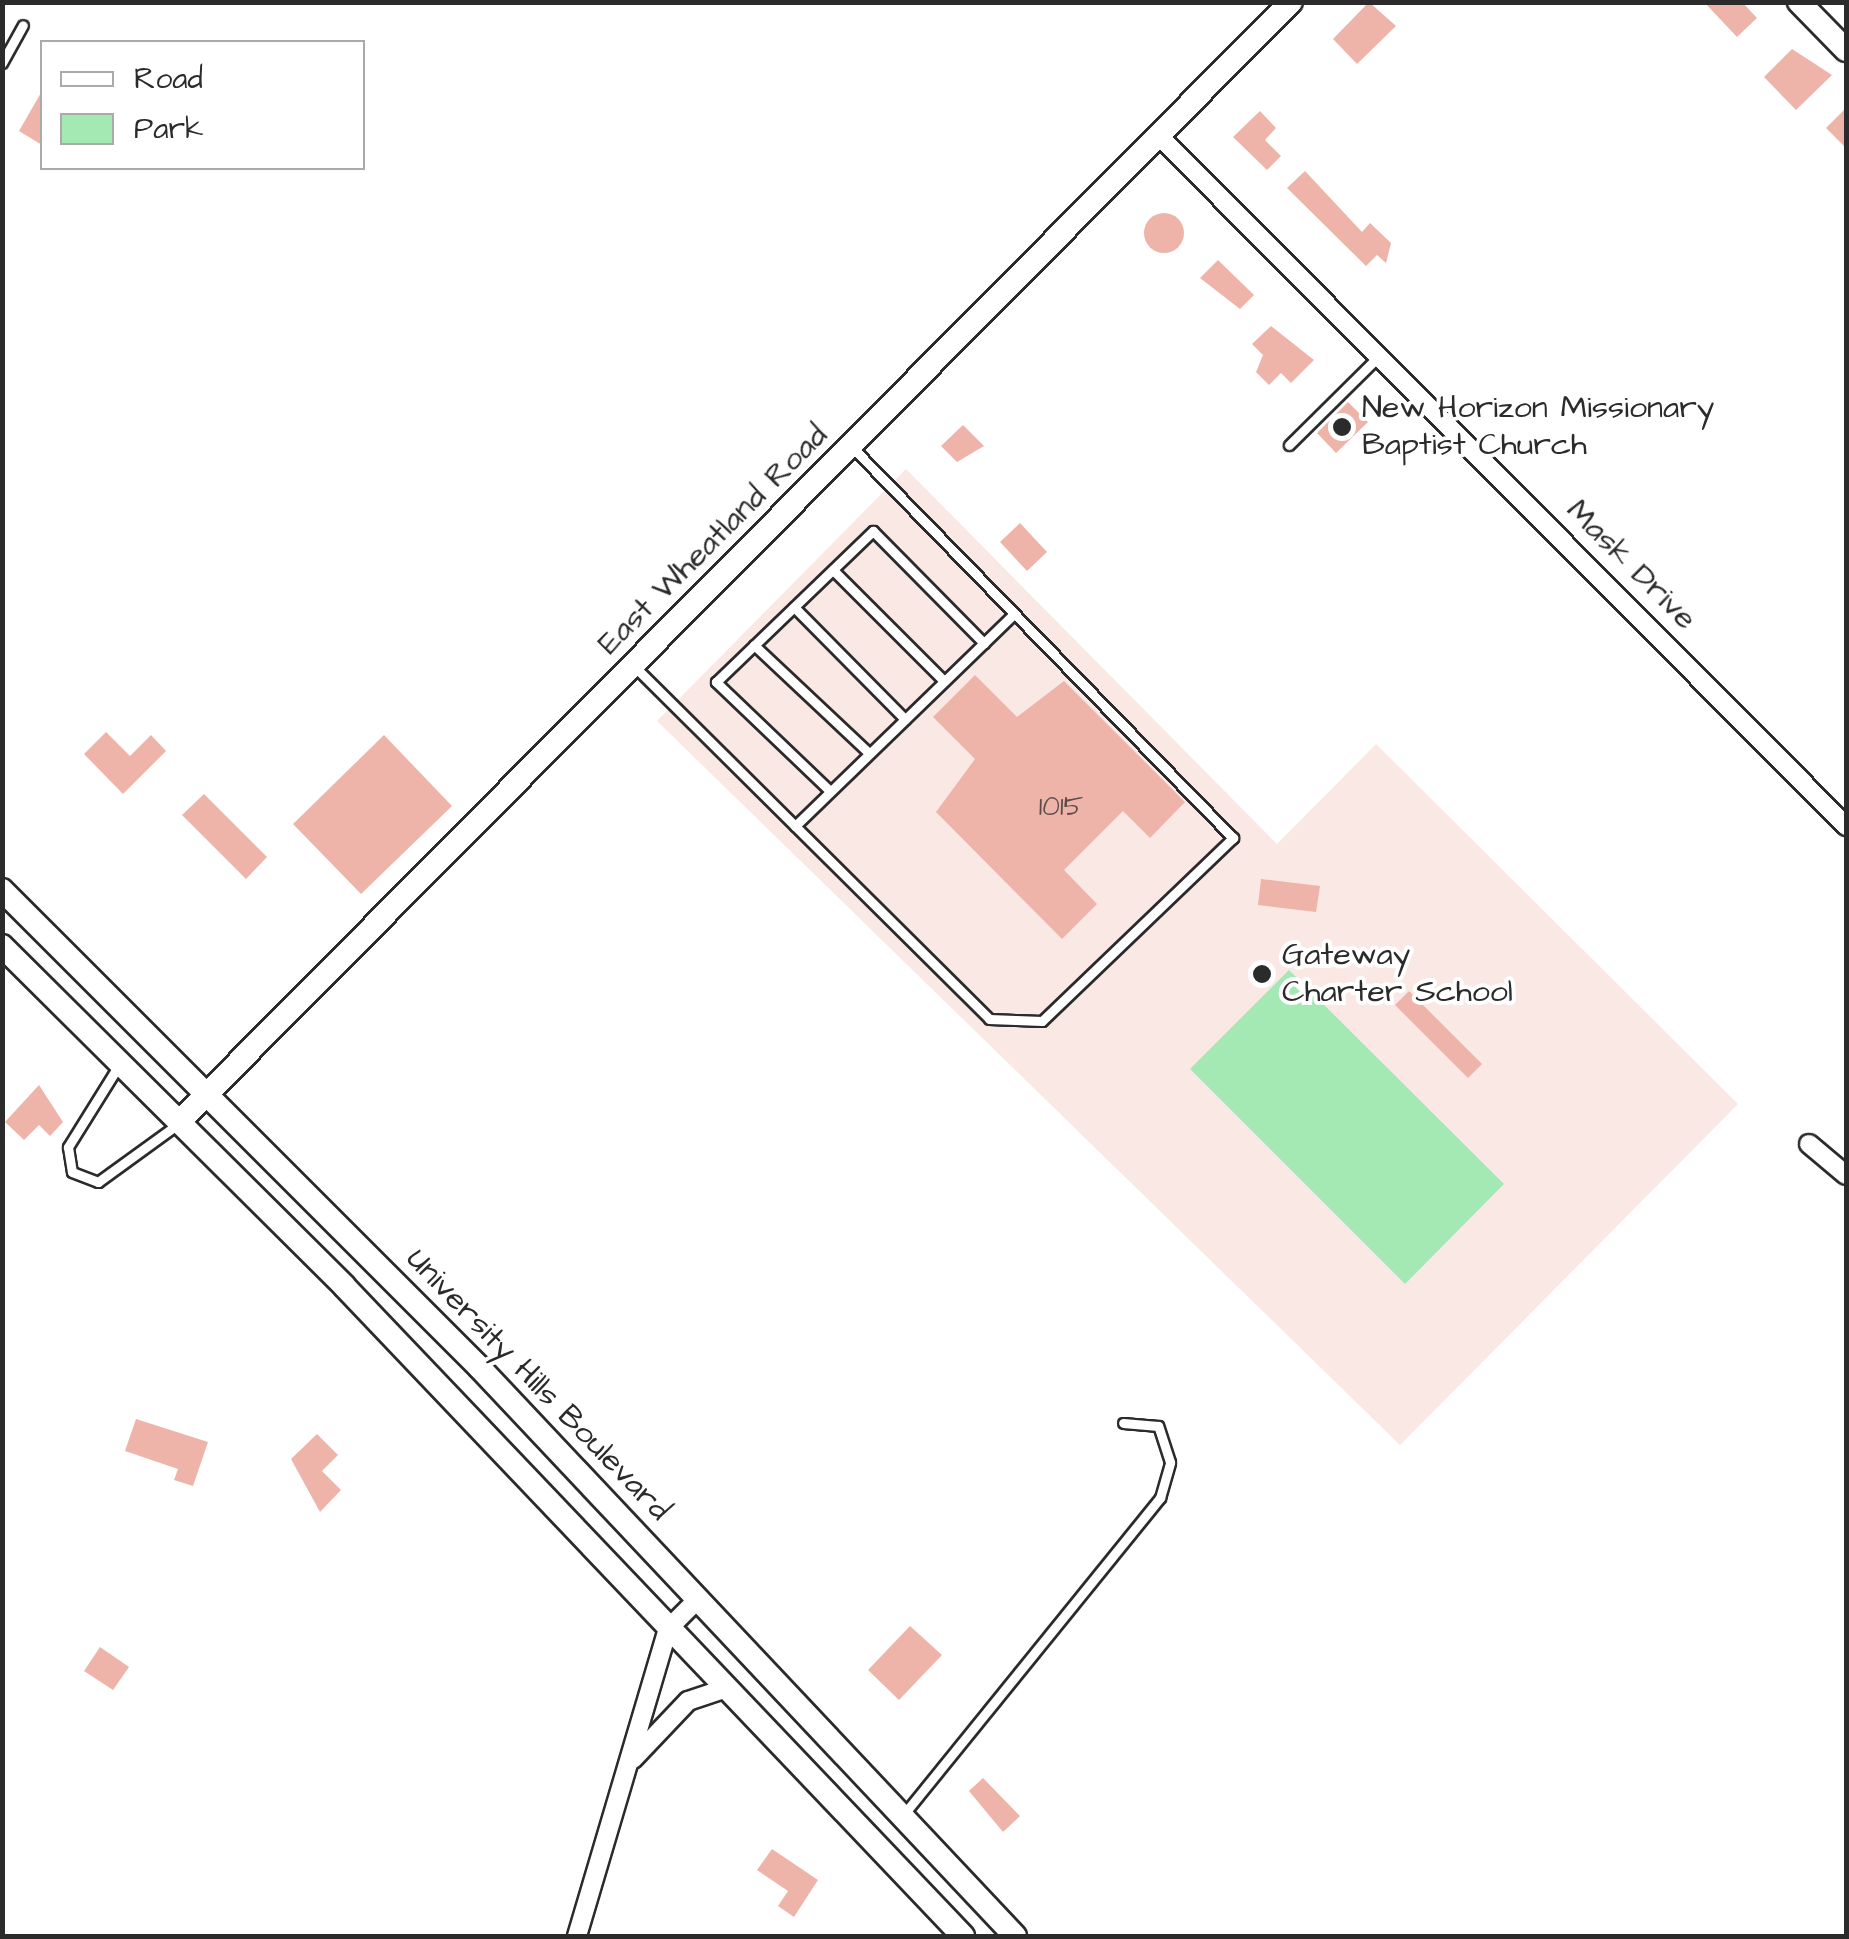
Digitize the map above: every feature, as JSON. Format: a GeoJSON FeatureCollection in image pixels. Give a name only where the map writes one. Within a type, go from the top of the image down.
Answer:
{"type":"FeatureCollection","features":[{"type":"Feature","properties":{"kind":"main road","name":"East Wheatland Road"},"geometry":{"type":"LineString","coordinates":[[180,1122],[1292,2]]}},
{"type":"Feature","properties":{"kind":"main road"},"geometry":{"type":"LineString","coordinates":[[1799,2],[1846,50]]}},
{"type":"Feature","properties":{"kind":"main road"},"geometry":{"type":"LineString","coordinates":[[2,924],[11,898]]}},
{"type":"Feature","properties":{"kind":"main road","name":"University Hills Boulevard"},"geometry":{"type":"LineString","coordinates":[[11,898],[209,1092],[904,1814],[1015,1936]]}},
{"type":"Feature","properties":{"kind":"main road"},"geometry":{"type":"LineString","coordinates":[[2,946],[180,1122],[962,1936]]}},
{"type":"Feature","properties":{"kind":"main road"},"geometry":{"type":"LineString","coordinates":[[35,979],[64,950]]}},
{"type":"Feature","properties":{"kind":"main road"},"geometry":{"type":"LineString","coordinates":[[874,1843],[904,1814]]}},
{"type":"Feature","properties":{"kind":"street","name":"Mask Drive"},"geometry":{"type":"LineString","coordinates":[[1159,136],[1846,826]]}},
{"type":"Feature","properties":{"kind":"street"},"geometry":{"type":"LineString","coordinates":[[1809,1144],[1846,1176]]}},
{"type":"Feature","properties":{"kind":"street"},"geometry":{"type":"LineString","coordinates":[[577,1936],[668,1629],[698,1600]]}},
{"type":"Feature","properties":{"kind":"street"},"geometry":{"type":"LineString","coordinates":[[624,1771],[688,1701],[727,1688]]}},
{"type":"Feature","properties":{"kind":"lane"},"geometry":{"type":"LineString","coordinates":[[2,63],[23,25]]}},
{"type":"Feature","properties":{"kind":"lane"},"geometry":{"type":"LineString","coordinates":[[1290,445],[1380,354]]}},
{"type":"Feature","properties":{"kind":"lane"},"geometry":{"type":"LineString","coordinates":[[634,666],[989,1020],[1042,1021],[1232,838],[852,447]]}},
{"type":"Feature","properties":{"kind":"lane"},"geometry":{"type":"LineString","coordinates":[[830,791],[716,682],[832,570],[873,531],[984,643]]}},
{"type":"Feature","properties":{"kind":"lane"},"geometry":{"type":"LineString","coordinates":[[832,570],[944,682]]}},
{"type":"Feature","properties":{"kind":"lane"},"geometry":{"type":"LineString","coordinates":[[794,608],[906,718]]}},
{"type":"Feature","properties":{"kind":"lane"},"geometry":{"type":"LineString","coordinates":[[794,826],[1014,614]]}},
{"type":"Feature","properties":{"kind":"lane"},"geometry":{"type":"LineString","coordinates":[[754,646],[869,753]]}},
{"type":"Feature","properties":{"kind":"lane"},"geometry":{"type":"LineString","coordinates":[[120,1064],[68,1147],[72,1172],[98,1182],[180,1122]]}},
{"type":"Feature","properties":{"kind":"lane"},"geometry":{"type":"LineString","coordinates":[[904,1814],[1160,1498],[1170,1462],[1158,1426],[1123,1423]]}},
{"type":"Feature","properties":{"kind":"shaded area","name":"Gateway Charter School"},"geometry":{"type":"Polygon","coordinates":[[[906,469],[1277,844],[1376,744],[1738,1104],[1400,1445],[657,721],[906,469]]]}},
{"type":"Feature","properties":{"kind":"green space"},"geometry":{"type":"Polygon","coordinates":[[[1289,970],[1504,1184],[1405,1284],[1190,1069],[1289,970]]]}},
{"type":"Feature","properties":{"kind":"building"},"geometry":{"type":"Polygon","coordinates":[[[1369,2],[1396,26],[1357,64],[1333,39],[1369,2]]]}},
{"type":"Feature","properties":{"kind":"building"},"geometry":{"type":"Polygon","coordinates":[[[1704,2],[1742,2],[1757,18],[1737,37],[1704,2]]]}},
{"type":"Feature","properties":{"kind":"building"},"geometry":{"type":"Polygon","coordinates":[[[1792,49],[1832,75],[1796,110],[1764,77],[1792,49]]]}},
{"type":"Feature","properties":{"kind":"building"},"geometry":{"type":"Polygon","coordinates":[[[40,94],[40,144],[19,131],[40,94]]]}},
{"type":"Feature","properties":{"kind":"building"},"geometry":{"type":"Polygon","coordinates":[[[1846,108],[1846,148],[1826,128],[1846,108]]]}},
{"type":"Feature","properties":{"kind":"building"},"geometry":{"type":"Polygon","coordinates":[[[1260,111],[1276,128],[1265,140],[1281,156],[1267,170],[1233,137],[1260,111]]]}},
{"type":"Feature","properties":{"kind":"building"},"geometry":{"type":"Polygon","coordinates":[[[1305,171],[1362,232],[1370,223],[1391,243],[1386,263],[1377,255],[1366,266],[1287,188],[1305,171]]]}},
{"type":"Feature","properties":{"kind":"building"},"geometry":{"type":"Polygon","coordinates":[[[1164,213],[1178,219],[1184,233],[1178,247],[1164,253],[1150,247],[1144,233],[1150,219],[1164,213]]]}},
{"type":"Feature","properties":{"kind":"building"},"geometry":{"type":"Polygon","coordinates":[[[1218,260],[1254,295],[1240,309],[1200,278],[1218,260]]]}},
{"type":"Feature","properties":{"kind":"building"},"geometry":{"type":"Polygon","coordinates":[[[1271,326],[1314,360],[1291,383],[1281,373],[1269,385],[1256,372],[1263,355],[1252,344],[1271,326]]]}},
{"type":"Feature","properties":{"kind":"building","name":"New Horizon Missionary Baptist Church"},"geometry":{"type":"Polygon","coordinates":[[[1348,402],[1368,422],[1336,453],[1317,433],[1348,402]]]}},
{"type":"Feature","properties":{"kind":"building"},"geometry":{"type":"Polygon","coordinates":[[[963,425],[984,446],[957,462],[941,446],[963,425]]]}},
{"type":"Feature","properties":{"kind":"building"},"geometry":{"type":"Polygon","coordinates":[[[1020,523],[1047,552],[1027,571],[1000,542],[1020,523]]]}},
{"type":"Feature","properties":{"kind":"building"},"geometry":{"type":"Polygon","coordinates":[[[975,675],[1017,717],[1064,681],[1185,802],[1150,838],[1123,811],[1064,870],[1097,904],[1062,939],[936,812],[975,759],[933,717],[975,675]]]}},
{"type":"Feature","properties":{"kind":"building"},"geometry":{"type":"Polygon","coordinates":[[[106,732],[130,756],[151,735],[166,751],[123,794],[84,754],[106,732]]]}},
{"type":"Feature","properties":{"kind":"building"},"geometry":{"type":"Polygon","coordinates":[[[384,735],[452,806],[361,894],[293,824],[384,735]]]}},
{"type":"Feature","properties":{"kind":"building"},"geometry":{"type":"Polygon","coordinates":[[[204,794],[267,857],[246,879],[182,815],[204,794]]]}},
{"type":"Feature","properties":{"kind":"building"},"geometry":{"type":"Polygon","coordinates":[[[1261,879],[1320,886],[1316,912],[1258,905],[1261,879]]]}},
{"type":"Feature","properties":{"kind":"building"},"geometry":{"type":"Polygon","coordinates":[[[1409,991],[1482,1064],[1468,1078],[1395,1005],[1409,991]]]}},
{"type":"Feature","properties":{"kind":"building"},"geometry":{"type":"Polygon","coordinates":[[[39,1085],[63,1122],[50,1136],[39,1125],[24,1140],[5,1122],[39,1085]]]}},
{"type":"Feature","properties":{"kind":"building"},"geometry":{"type":"Polygon","coordinates":[[[136,1419],[208,1442],[193,1486],[174,1480],[178,1469],[125,1451],[136,1419]]]}},
{"type":"Feature","properties":{"kind":"building"},"geometry":{"type":"Polygon","coordinates":[[[317,1434],[338,1455],[322,1471],[341,1490],[320,1512],[291,1459],[317,1434]]]}},
{"type":"Feature","properties":{"kind":"building"},"geometry":{"type":"Polygon","coordinates":[[[910,1626],[942,1655],[899,1700],[868,1670],[910,1626]]]}},
{"type":"Feature","properties":{"kind":"building"},"geometry":{"type":"Polygon","coordinates":[[[100,1647],[129,1667],[113,1690],[84,1671],[100,1647]]]}},
{"type":"Feature","properties":{"kind":"building"},"geometry":{"type":"Polygon","coordinates":[[[983,1778],[1020,1816],[1003,1832],[969,1791],[983,1778]]]}},
{"type":"Feature","properties":{"kind":"building"},"geometry":{"type":"Polygon","coordinates":[[[772,1849],[818,1880],[794,1917],[778,1906],[788,1891],[757,1870],[772,1849]]]}},
{"type":"Feature","properties":{"kind":"place","name":"New Horizon Missionary Baptist Church"},"geometry":{"type":"Point","coordinates":[1342,427]}},
{"type":"Feature","properties":{"kind":"place","name":"Gateway Charter School"},"geometry":{"type":"Point","coordinates":[1262,974]}}]}
